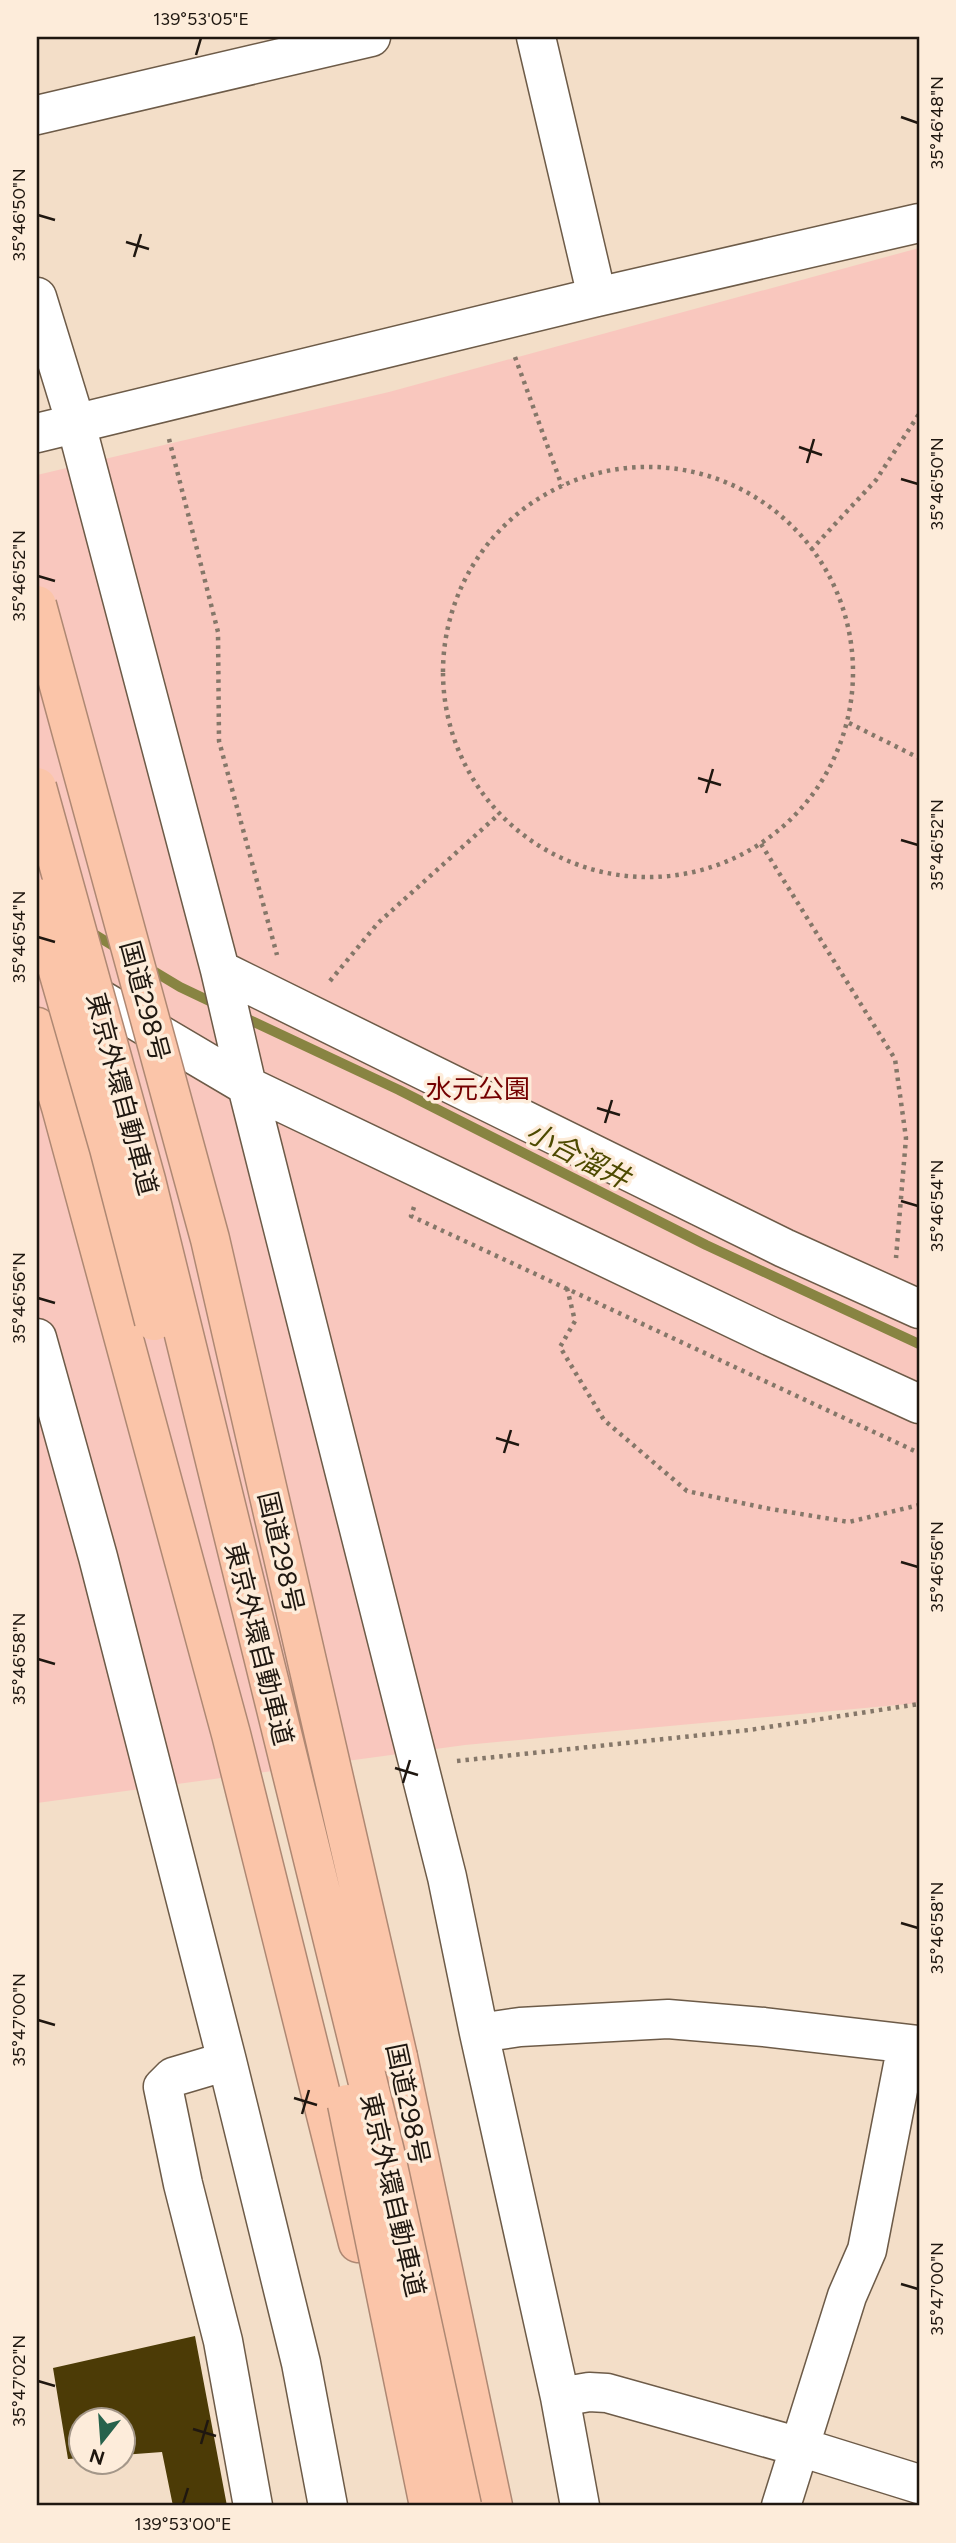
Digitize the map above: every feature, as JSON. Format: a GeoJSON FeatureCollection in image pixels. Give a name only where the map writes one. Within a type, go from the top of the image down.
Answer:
{"type":"FeatureCollection","features":[{"type":"Feature","properties":{"kind":"highway","name":"国道298号"},"geometry":{"type":"LineString","coordinates":[[37,605],[210,1239],[398,2056],[493,2506]]}},
{"type":"Feature","properties":{"kind":"highway","name":"東京外環自動車道"},"geometry":{"type":"LineString","coordinates":[[37,787],[146,1180],[385,2152],[462,2506]]}},
{"type":"Feature","properties":{"kind":"highway","name":"東京外環自動車道"},"geometry":{"type":"LineString","coordinates":[[37,898],[109,1148],[241,1661],[349,2115],[429,2506]]}},
{"type":"Feature","properties":{"kind":"highway"},"geometry":{"type":"LineString","coordinates":[[37,1027],[65,1120],[231,1734],[389,2362],[415,2506]]}},
{"type":"Feature","properties":{"kind":"street"},"geometry":{"type":"LineString","coordinates":[[37,115],[371,37]]}},
{"type":"Feature","properties":{"kind":"street"},"geometry":{"type":"LineString","coordinates":[[536,37],[597,297]]}},
{"type":"Feature","properties":{"kind":"street"},"geometry":{"type":"LineString","coordinates":[[37,433],[597,297],[919,223]]}},
{"type":"Feature","properties":{"kind":"street"},"geometry":{"type":"LineString","coordinates":[[37,297],[76,424],[222,976],[247,1086],[447,1877],[560,2397],[580,2506]]}},
{"type":"Feature","properties":{"kind":"street"},"geometry":{"type":"LineString","coordinates":[[37,962],[247,1086],[770,1336],[919,1404]]}},
{"type":"Feature","properties":{"kind":"street"},"geometry":{"type":"LineString","coordinates":[[222,976],[298,1008],[784,1248],[906,1303]]}},
{"type":"Feature","properties":{"kind":"street"},"geometry":{"type":"LineString","coordinates":[[37,1338],[98,1556],[227,2061],[301,2364],[328,2506]]}},
{"type":"Feature","properties":{"kind":"street"},"geometry":{"type":"LineString","coordinates":[[479,2032],[520,2027],[668,2019],[764,2027],[913,2045],[867,2250],[847,2296],[781,2506]]}},
{"type":"Feature","properties":{"kind":"street"},"geometry":{"type":"LineString","coordinates":[[227,2061],[173,2077],[163,2087],[183,2184],[223,2342],[253,2506]]}},
{"type":"Feature","properties":{"kind":"street"},"geometry":{"type":"LineString","coordinates":[[560,2397],[589,2392],[607,2393],[800,2447],[919,2484]]}},
{"type":"Feature","properties":{"kind":"path"},"geometry":{"type":"LineString","coordinates":[[502,320],[562,486]]}},
{"type":"Feature","properties":{"kind":"path"},"geometry":{"type":"LineString","coordinates":[[160,404],[218,632],[219,741],[298,1008]]}},
{"type":"Feature","properties":{"kind":"path"},"geometry":{"type":"LineString","coordinates":[[811,550],[876,480],[919,414]]}},
{"type":"Feature","properties":{"kind":"path"},"geometry":{"type":"LineString","coordinates":[[666,466],[735,485],[793,525],[811,550],[835,583],[854,652],[849,723],[830,770],[800,811],[761,844],[696,873],[625,877],[556,857],[498,815],[458,756],[441,687],[448,615],[479,551],[530,502],[594,472],[666,466]]}},
{"type":"Feature","properties":{"kind":"path"},"geometry":{"type":"LineString","coordinates":[[849,723],[919,758]]}},
{"type":"Feature","properties":{"kind":"path"},"geometry":{"type":"LineString","coordinates":[[298,1008],[377,923],[498,815]]}},
{"type":"Feature","properties":{"kind":"path"},"geometry":{"type":"LineString","coordinates":[[761,844],[895,1059],[906,1138],[906,1303]]}},
{"type":"Feature","properties":{"kind":"path"},"geometry":{"type":"LineString","coordinates":[[423,1170],[411,1216],[919,1453]]}},
{"type":"Feature","properties":{"kind":"path"},"geometry":{"type":"LineString","coordinates":[[554,1231],[575,1321],[560,1348],[604,1420],[687,1491],[849,1522],[919,1505]]}},
{"type":"Feature","properties":{"kind":"path"},"geometry":{"type":"LineString","coordinates":[[457,1761],[749,1730],[919,1704]]}},
{"type":"Feature","properties":{"kind":"green space","name":"水元公園"},"geometry":{"type":"Polygon","coordinates":[[[919,248],[919,1703],[465,1745],[37,1803],[37,475],[389,392],[919,248]]]}},
{"type":"Feature","properties":{"kind":"building"},"geometry":{"type":"Polygon","coordinates":[[[195,2336],[227,2506],[173,2506],[162,2452],[136,2454],[136,2406],[66,2406],[66,2447],[53,2368],[195,2336]]]}},
{"type":"Feature","properties":{"kind":"waterway","name":"小合溜井"},"geometry":{"type":"LineString","coordinates":[[89,931],[120,950]]}},
{"type":"Feature","properties":{"kind":"waterway","name":"小合溜井"},"geometry":{"type":"LineString","coordinates":[[145,966],[220,1006]]}},
{"type":"Feature","properties":{"kind":"waterway","name":"小合溜井"},"geometry":{"type":"LineString","coordinates":[[241,1016],[399,1090],[706,1245],[919,1344]]}}]}
